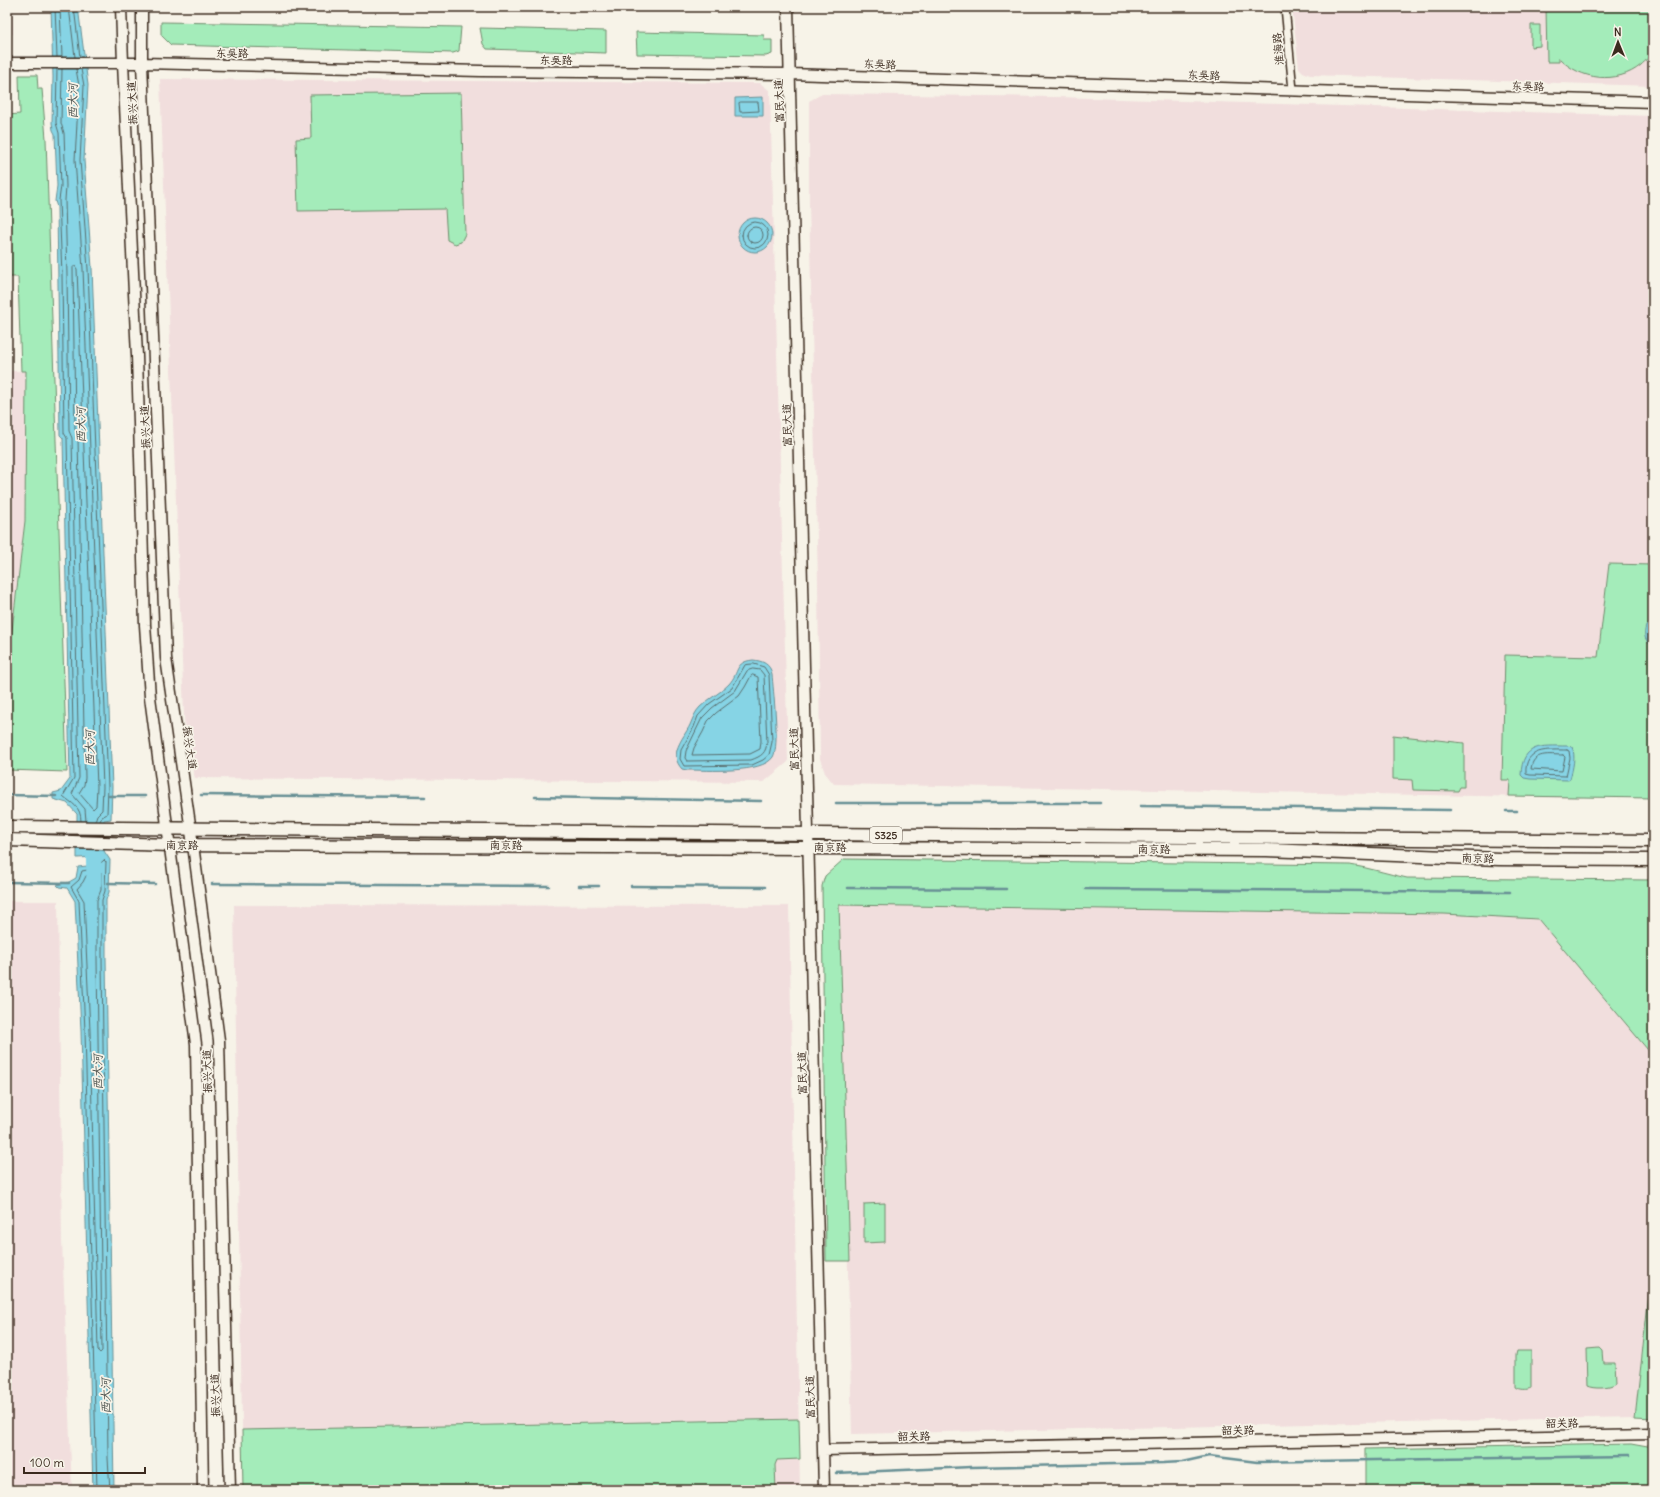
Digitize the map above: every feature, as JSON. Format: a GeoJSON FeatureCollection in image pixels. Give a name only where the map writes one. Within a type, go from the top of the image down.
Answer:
{"type":"FeatureCollection","features":[{"type":"Feature","properties":{"kind":"main road","name":"南京路"},"geometry":{"type":"LineString","coordinates":[[7,827],[1653,841]]}},
{"type":"Feature","properties":{"kind":"main road"},"geometry":{"type":"LineString","coordinates":[[1620,841],[1653,837]]}},
{"type":"Feature","properties":{"kind":"main road","name":"南京路"},"geometry":{"type":"LineString","coordinates":[[7,840],[170,845],[1268,850],[1518,859],[1653,860]]}},
{"type":"Feature","properties":{"kind":"main road"},"geometry":{"type":"LineString","coordinates":[[1518,859],[1653,865]]}},
{"type":"Feature","properties":{"kind":"street","name":"振兴大道"},"geometry":{"type":"LineString","coordinates":[[121,7],[122,63],[136,348],[145,625],[150,697],[196,1044],[203,1490]]}},
{"type":"Feature","properties":{"kind":"street","name":"振兴大道"},"geometry":{"type":"LineString","coordinates":[[142,7],[142,63],[166,658],[219,1040],[230,1490]]}},
{"type":"Feature","properties":{"kind":"street","name":"富民大道"},"geometry":{"type":"LineString","coordinates":[[788,7],[824,1490]]}},
{"type":"Feature","properties":{"kind":"street","name":"淮海路"},"geometry":{"type":"LineString","coordinates":[[1285,7],[1293,90]]}},
{"type":"Feature","properties":{"kind":"street","name":"东吴路"},"geometry":{"type":"LineString","coordinates":[[7,63],[142,63],[481,72],[790,74],[1653,102]]}},
{"type":"Feature","properties":{"kind":"street","name":"韶关路"},"geometry":{"type":"LineString","coordinates":[[823,1450],[1653,1434]]}},
{"type":"Feature","properties":{"kind":"shaded area"},"geometry":{"type":"Polygon","coordinates":[[[7,7],[12,7],[13,34],[7,34],[7,7]]]}},
{"type":"Feature","properties":{"kind":"shaded area"},"geometry":{"type":"Polygon","coordinates":[[[1292,7],[1653,7],[1653,86],[1310,75],[1303,72],[1299,68],[1292,7]]]}},
{"type":"Feature","properties":{"kind":"shaded area"},"geometry":{"type":"Polygon","coordinates":[[[160,79],[760,83],[770,91],[788,762],[764,782],[195,778],[185,740],[160,79]]]}},
{"type":"Feature","properties":{"kind":"shaded area"},"geometry":{"type":"Polygon","coordinates":[[[822,94],[1058,97],[1653,116],[1653,181],[1650,209],[1653,210],[1653,565],[1609,564],[1581,798],[834,784],[825,773],[820,759],[818,582],[809,203],[809,101],[822,94]]]}},
{"type":"Feature","properties":{"kind":"shaded area"},"geometry":{"type":"Polygon","coordinates":[[[7,371],[26,371],[25,521],[7,672],[7,371]]]}},
{"type":"Feature","properties":{"kind":"shaded area"},"geometry":{"type":"Polygon","coordinates":[[[7,901],[58,901],[62,1240],[72,1490],[7,1490],[7,901]]]}},
{"type":"Feature","properties":{"kind":"shaded area"},"geometry":{"type":"Polygon","coordinates":[[[234,905],[789,906],[800,1490],[243,1490],[234,905]]]}},
{"type":"Feature","properties":{"kind":"shaded area"},"geometry":{"type":"Polygon","coordinates":[[[839,905],[1444,914],[1538,919],[1653,1056],[1653,1259],[1635,1417],[852,1434],[839,905]]]}},
{"type":"Feature","properties":{"kind":"green space"},"geometry":{"type":"Polygon","coordinates":[[[1546,7],[1653,7],[1653,51],[1650,57],[1641,65],[1621,75],[1610,77],[1588,75],[1577,71],[1559,58],[1559,62],[1547,62],[1546,7]]]}},
{"type":"Feature","properties":{"kind":"green space"},"geometry":{"type":"Polygon","coordinates":[[[161,22],[461,27],[459,51],[453,53],[171,45],[161,35],[161,22]]]}},
{"type":"Feature","properties":{"kind":"green space"},"geometry":{"type":"Polygon","coordinates":[[[1531,25],[1540,25],[1540,46],[1531,47],[1531,25]]]}},
{"type":"Feature","properties":{"kind":"green space"},"geometry":{"type":"Polygon","coordinates":[[[480,28],[606,31],[606,53],[487,49],[483,44],[480,28]]]}},
{"type":"Feature","properties":{"kind":"green space"},"geometry":{"type":"Polygon","coordinates":[[[636,32],[764,35],[764,40],[772,40],[772,54],[766,56],[637,54],[636,32]]]}},
{"type":"Feature","properties":{"kind":"green space"},"geometry":{"type":"Polygon","coordinates":[[[19,75],[37,75],[38,89],[42,89],[46,139],[67,772],[7,770],[7,672],[25,521],[26,371],[21,371],[18,277],[7,277],[7,115],[20,114],[19,75]]]}},
{"type":"Feature","properties":{"kind":"green space"},"geometry":{"type":"Polygon","coordinates":[[[461,93],[465,234],[461,242],[455,244],[447,240],[445,209],[298,211],[296,139],[311,138],[310,95],[461,93]]]}},
{"type":"Feature","properties":{"kind":"green space"},"geometry":{"type":"Polygon","coordinates":[[[1609,564],[1653,565],[1653,798],[1509,796],[1510,780],[1502,780],[1505,655],[1598,657],[1609,564]]]}},
{"type":"Feature","properties":{"kind":"green space"},"geometry":{"type":"Polygon","coordinates":[[[1393,735],[1464,743],[1464,787],[1460,787],[1458,791],[1413,790],[1412,780],[1393,779],[1393,735]]]}},
{"type":"Feature","properties":{"kind":"green space"},"geometry":{"type":"Polygon","coordinates":[[[844,859],[1350,865],[1407,878],[1653,880],[1653,1056],[1538,919],[1444,914],[839,905],[850,1261],[826,1261],[822,886],[825,876],[844,859]]]}},
{"type":"Feature","properties":{"kind":"green space"},"geometry":{"type":"Polygon","coordinates":[[[885,1203],[885,1242],[864,1243],[864,1204],[885,1203]]]}},
{"type":"Feature","properties":{"kind":"green space"},"geometry":{"type":"Polygon","coordinates":[[[1653,1259],[1653,1418],[1635,1417],[1653,1259]]]}},
{"type":"Feature","properties":{"kind":"green space"},"geometry":{"type":"Polygon","coordinates":[[[1599,1348],[1602,1351],[1603,1363],[1615,1363],[1616,1384],[1606,1388],[1588,1386],[1587,1349],[1599,1348]]]}},
{"type":"Feature","properties":{"kind":"green space"},"geometry":{"type":"Polygon","coordinates":[[[1517,1351],[1531,1351],[1531,1388],[1529,1389],[1521,1389],[1516,1387],[1517,1351]]]}},
{"type":"Feature","properties":{"kind":"green space"},"geometry":{"type":"Polygon","coordinates":[[[799,1419],[800,1459],[777,1460],[775,1465],[776,1490],[243,1490],[242,1430],[799,1419]]]}},
{"type":"Feature","properties":{"kind":"green space"},"geometry":{"type":"Polygon","coordinates":[[[1631,1444],[1653,1448],[1653,1490],[1365,1490],[1365,1449],[1631,1444]]]}},
{"type":"Feature","properties":{"kind":"water"},"geometry":{"type":"Polygon","coordinates":[[[51,7],[78,7],[88,85],[84,160],[92,268],[112,787],[111,819],[104,820],[104,851],[110,860],[109,892],[106,900],[106,958],[114,1490],[93,1490],[81,1031],[75,901],[67,888],[59,887],[57,885],[69,882],[76,878],[78,867],[87,866],[98,860],[97,857],[77,858],[77,814],[67,803],[53,799],[53,793],[61,791],[70,779],[63,438],[60,435],[57,207],[55,201],[57,186],[55,134],[52,123],[53,77],[51,7]]]}},
{"type":"Feature","properties":{"kind":"water"},"geometry":{"type":"Polygon","coordinates":[[[763,97],[763,116],[735,116],[735,98],[763,97]]]}},
{"type":"Feature","properties":{"kind":"water"},"geometry":{"type":"Polygon","coordinates":[[[752,218],[758,218],[762,219],[769,225],[772,235],[771,242],[765,249],[758,252],[752,252],[748,251],[741,245],[738,238],[738,232],[739,228],[745,221],[752,218]]]}},
{"type":"Feature","properties":{"kind":"water"},"geometry":{"type":"Polygon","coordinates":[[[1653,622],[1653,647],[1646,640],[1645,633],[1646,626],[1653,622]]]}},
{"type":"Feature","properties":{"kind":"water"},"geometry":{"type":"Polygon","coordinates":[[[747,661],[760,661],[768,665],[772,674],[776,730],[775,751],[773,757],[767,762],[758,766],[746,769],[682,769],[676,758],[678,747],[694,715],[700,707],[729,684],[740,665],[747,661]]]}},
{"type":"Feature","properties":{"kind":"water"},"geometry":{"type":"Polygon","coordinates":[[[1572,747],[1574,754],[1570,779],[1530,779],[1524,778],[1521,775],[1525,757],[1535,748],[1572,747]]]}},
{"type":"Feature","properties":{"kind":"waterway"},"geometry":{"type":"LineString","coordinates":[[7,795],[56,796]]}},
{"type":"Feature","properties":{"kind":"waterway"},"geometry":{"type":"LineString","coordinates":[[201,795],[425,797]]}},
{"type":"Feature","properties":{"kind":"waterway"},"geometry":{"type":"LineString","coordinates":[[109,796],[145,796]]}},
{"type":"Feature","properties":{"kind":"waterway"},"geometry":{"type":"LineString","coordinates":[[535,797],[761,801]]}},
{"type":"Feature","properties":{"kind":"waterway"},"geometry":{"type":"LineString","coordinates":[[836,803],[1100,803]]}},
{"type":"Feature","properties":{"kind":"waterway"},"geometry":{"type":"LineString","coordinates":[[1140,806],[1450,810]]}},
{"type":"Feature","properties":{"kind":"waterway"},"geometry":{"type":"LineString","coordinates":[[1506,811],[1517,811]]}},
{"type":"Feature","properties":{"kind":"waterway","name":"西大河"},"geometry":{"type":"LineString","coordinates":[[93,837],[94,883]]}},
{"type":"Feature","properties":{"kind":"waterway"},"geometry":{"type":"LineString","coordinates":[[7,882],[69,883]]}},
{"type":"Feature","properties":{"kind":"waterway"},"geometry":{"type":"LineString","coordinates":[[108,883],[155,884]]}},
{"type":"Feature","properties":{"kind":"waterway"},"geometry":{"type":"LineString","coordinates":[[212,884],[549,886]]}},
{"type":"Feature","properties":{"kind":"waterway"},"geometry":{"type":"LineString","coordinates":[[579,886],[599,886]]}},
{"type":"Feature","properties":{"kind":"waterway"},"geometry":{"type":"LineString","coordinates":[[631,886],[765,887]]}},
{"type":"Feature","properties":{"kind":"waterway"},"geometry":{"type":"LineString","coordinates":[[848,888],[1006,889]]}},
{"type":"Feature","properties":{"kind":"waterway"},"geometry":{"type":"LineString","coordinates":[[1085,889],[1510,892]]}},
{"type":"Feature","properties":{"kind":"waterway"},"geometry":{"type":"LineString","coordinates":[[836,1473],[971,1467],[1163,1463],[1182,1462],[1209,1456],[1257,1462],[1626,1456]]}}]}
